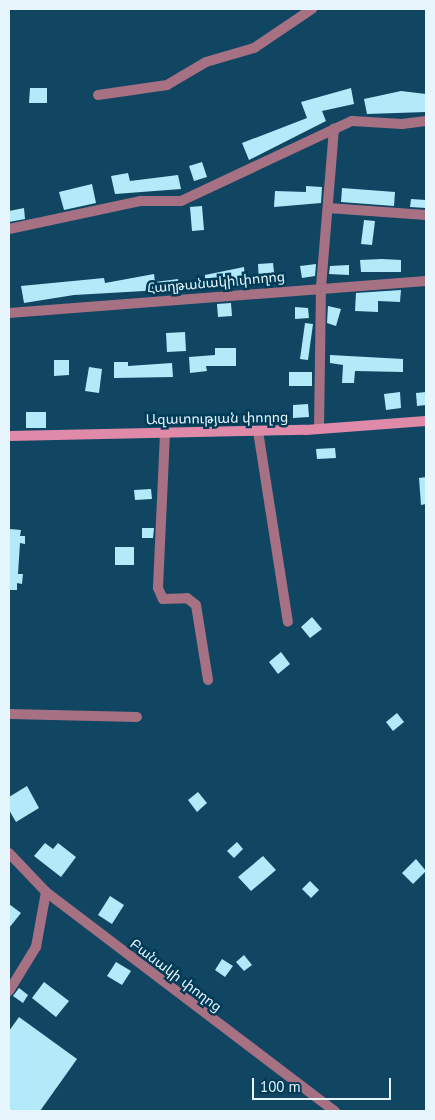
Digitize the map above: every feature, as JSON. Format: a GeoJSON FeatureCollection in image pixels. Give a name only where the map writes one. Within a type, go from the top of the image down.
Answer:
{"type":"FeatureCollection","features":[{"type":"Feature","properties":{"kind":"street"},"geometry":{"type":"LineString","coordinates":[[98,95],[168,85],[206,62],[254,48],[312,9]]}},
{"type":"Feature","properties":{"kind":"street"},"geometry":{"type":"LineString","coordinates":[[9,229],[141,201],[181,201],[352,121],[402,124],[426,121]]}},
{"type":"Feature","properties":{"kind":"street"},"geometry":{"type":"LineString","coordinates":[[319,429],[321,287],[334,129]]}},
{"type":"Feature","properties":{"kind":"street"},"geometry":{"type":"LineString","coordinates":[[328,208],[426,215]]}},
{"type":"Feature","properties":{"kind":"street","name":"Հաղթանակի փողոց"},"geometry":{"type":"LineString","coordinates":[[9,313],[321,287],[426,281]]}},
{"type":"Feature","properties":{"kind":"street","name":"Ազատության փողոց"},"geometry":{"type":"LineString","coordinates":[[9,436],[319,429],[426,421]]}},
{"type":"Feature","properties":{"kind":"street"},"geometry":{"type":"LineString","coordinates":[[258,431],[288,622]]}},
{"type":"Feature","properties":{"kind":"street"},"geometry":{"type":"LineString","coordinates":[[165,433],[158,588],[163,599],[187,598],[196,605],[208,680]]}},
{"type":"Feature","properties":{"kind":"street"},"geometry":{"type":"LineString","coordinates":[[9,714],[137,717]]}},
{"type":"Feature","properties":{"kind":"street","name":"Բանակի փողոց"},"geometry":{"type":"LineString","coordinates":[[9,852],[46,892],[335,1111]]}},
{"type":"Feature","properties":{"kind":"street"},"geometry":{"type":"LineString","coordinates":[[9,991],[36,947],[46,892]]}},
{"type":"Feature","properties":{"kind":"building"},"geometry":{"type":"Polygon","coordinates":[[[30,88],[47,88],[47,103],[29,103],[30,88]]]}},
{"type":"Feature","properties":{"kind":"building"},"geometry":{"type":"Polygon","coordinates":[[[351,88],[354,104],[322,111],[326,121],[249,160],[242,143],[307,118],[301,102],[351,88]]]}},
{"type":"Feature","properties":{"kind":"building"},"geometry":{"type":"Polygon","coordinates":[[[401,91],[426,94],[426,112],[367,114],[364,99],[401,91]]]}},
{"type":"Feature","properties":{"kind":"building"},"geometry":{"type":"Polygon","coordinates":[[[202,162],[207,177],[194,181],[189,166],[202,162]]]}},
{"type":"Feature","properties":{"kind":"building"},"geometry":{"type":"Polygon","coordinates":[[[128,173],[130,181],[178,175],[181,189],[115,194],[111,176],[128,173]]]}},
{"type":"Feature","properties":{"kind":"building"},"geometry":{"type":"Polygon","coordinates":[[[92,184],[96,203],[64,210],[59,192],[92,184]]]}},
{"type":"Feature","properties":{"kind":"building"},"geometry":{"type":"Polygon","coordinates":[[[306,186],[322,187],[321,203],[274,207],[275,191],[306,192],[306,186]]]}},
{"type":"Feature","properties":{"kind":"building"},"geometry":{"type":"Polygon","coordinates":[[[342,188],[395,192],[394,206],[341,202],[342,188]]]}},
{"type":"Feature","properties":{"kind":"building"},"geometry":{"type":"Polygon","coordinates":[[[411,199],[426,200],[426,208],[410,207],[411,199]]]}},
{"type":"Feature","properties":{"kind":"building"},"geometry":{"type":"Polygon","coordinates":[[[202,206],[204,230],[192,231],[190,207],[202,206]]]}},
{"type":"Feature","properties":{"kind":"building"},"geometry":{"type":"Polygon","coordinates":[[[24,208],[25,219],[9,222],[9,211],[24,208]]]}},
{"type":"Feature","properties":{"kind":"building"},"geometry":{"type":"Polygon","coordinates":[[[364,220],[375,221],[372,245],[361,244],[364,220]]]}},
{"type":"Feature","properties":{"kind":"building"},"geometry":{"type":"Polygon","coordinates":[[[360,260],[401,260],[401,272],[361,272],[360,260]]]}},
{"type":"Feature","properties":{"kind":"building"},"geometry":{"type":"Polygon","coordinates":[[[273,263],[275,281],[259,282],[258,264],[273,263]]]}},
{"type":"Feature","properties":{"kind":"building"},"geometry":{"type":"Polygon","coordinates":[[[316,264],[315,276],[302,278],[300,266],[316,264]]]}},
{"type":"Feature","properties":{"kind":"building"},"geometry":{"type":"Polygon","coordinates":[[[349,265],[349,275],[329,274],[330,266],[349,265]]]}},
{"type":"Feature","properties":{"kind":"building"},"geometry":{"type":"Polygon","coordinates":[[[244,267],[245,285],[205,288],[205,275],[244,267]]]}},
{"type":"Feature","properties":{"kind":"building"},"geometry":{"type":"Polygon","coordinates":[[[154,274],[155,282],[178,279],[179,289],[74,295],[24,303],[21,286],[104,278],[105,283],[154,274]]]}},
{"type":"Feature","properties":{"kind":"building"},"geometry":{"type":"Polygon","coordinates":[[[401,290],[400,302],[378,301],[378,312],[355,311],[356,293],[401,290]]]}},
{"type":"Feature","properties":{"kind":"building"},"geometry":{"type":"Polygon","coordinates":[[[231,303],[232,316],[218,317],[217,304],[231,303]]]}},
{"type":"Feature","properties":{"kind":"building"},"geometry":{"type":"Polygon","coordinates":[[[328,306],[341,309],[336,326],[327,323],[328,306]]]}},
{"type":"Feature","properties":{"kind":"building"},"geometry":{"type":"Polygon","coordinates":[[[295,307],[308,308],[309,318],[295,319],[295,307]]]}},
{"type":"Feature","properties":{"kind":"building"},"geometry":{"type":"Polygon","coordinates":[[[305,323],[313,324],[308,360],[300,359],[305,323]]]}},
{"type":"Feature","properties":{"kind":"building"},"geometry":{"type":"Polygon","coordinates":[[[185,332],[186,351],[167,352],[166,333],[185,332]]]}},
{"type":"Feature","properties":{"kind":"building"},"geometry":{"type":"Polygon","coordinates":[[[215,348],[236,348],[236,366],[206,366],[207,371],[190,373],[189,357],[215,355],[215,348]]]}},
{"type":"Feature","properties":{"kind":"building"},"geometry":{"type":"Polygon","coordinates":[[[330,355],[403,359],[403,372],[355,371],[354,383],[342,383],[343,365],[330,363],[330,355]]]}},
{"type":"Feature","properties":{"kind":"building"},"geometry":{"type":"Polygon","coordinates":[[[54,360],[69,360],[69,375],[54,376],[54,360]]]}},
{"type":"Feature","properties":{"kind":"building"},"geometry":{"type":"Polygon","coordinates":[[[114,362],[128,362],[128,366],[172,363],[173,377],[114,378],[114,362]]]}},
{"type":"Feature","properties":{"kind":"building"},"geometry":{"type":"Polygon","coordinates":[[[89,367],[102,369],[99,393],[85,391],[89,367]]]}},
{"type":"Feature","properties":{"kind":"building"},"geometry":{"type":"Polygon","coordinates":[[[289,372],[312,372],[312,386],[289,386],[289,372]]]}},
{"type":"Feature","properties":{"kind":"building"},"geometry":{"type":"Polygon","coordinates":[[[400,392],[401,408],[386,410],[384,394],[400,392]]]}},
{"type":"Feature","properties":{"kind":"building"},"geometry":{"type":"Polygon","coordinates":[[[426,392],[426,405],[417,406],[416,393],[426,392]]]}},
{"type":"Feature","properties":{"kind":"building"},"geometry":{"type":"Polygon","coordinates":[[[308,404],[309,417],[293,418],[293,405],[308,404]]]}},
{"type":"Feature","properties":{"kind":"building"},"geometry":{"type":"Polygon","coordinates":[[[26,412],[46,412],[46,428],[26,428],[26,412]]]}},
{"type":"Feature","properties":{"kind":"building"},"geometry":{"type":"Polygon","coordinates":[[[335,448],[336,458],[317,459],[316,449],[335,448]]]}},
{"type":"Feature","properties":{"kind":"building"},"geometry":{"type":"Polygon","coordinates":[[[426,477],[426,504],[421,505],[419,478],[426,477]]]}},
{"type":"Feature","properties":{"kind":"building"},"geometry":{"type":"Polygon","coordinates":[[[151,489],[152,499],[135,500],[134,490],[151,489]]]}},
{"type":"Feature","properties":{"kind":"building"},"geometry":{"type":"Polygon","coordinates":[[[142,528],[154,528],[153,538],[142,538],[142,528]]]}},
{"type":"Feature","properties":{"kind":"building"},"geometry":{"type":"Polygon","coordinates":[[[10,529],[21,530],[20,536],[25,536],[25,544],[20,543],[18,574],[23,574],[22,584],[17,583],[17,590],[9,590],[10,529]]]}},
{"type":"Feature","properties":{"kind":"building"},"geometry":{"type":"Polygon","coordinates":[[[115,547],[134,547],[134,565],[115,565],[115,547]]]}},
{"type":"Feature","properties":{"kind":"building"},"geometry":{"type":"Polygon","coordinates":[[[312,617],[322,629],[310,638],[301,627],[312,617]]]}},
{"type":"Feature","properties":{"kind":"building"},"geometry":{"type":"Polygon","coordinates":[[[281,652],[290,664],[278,674],[269,662],[281,652]]]}},
{"type":"Feature","properties":{"kind":"building"},"geometry":{"type":"Polygon","coordinates":[[[397,713],[404,722],[393,731],[386,722],[397,713]]]}},
{"type":"Feature","properties":{"kind":"building"},"geometry":{"type":"Polygon","coordinates":[[[27,786],[39,808],[16,822],[9,810],[9,797],[27,786]]]}},
{"type":"Feature","properties":{"kind":"building"},"geometry":{"type":"Polygon","coordinates":[[[198,792],[207,803],[197,812],[188,800],[198,792]]]}},
{"type":"Feature","properties":{"kind":"building"},"geometry":{"type":"Polygon","coordinates":[[[237,842],[243,849],[234,858],[227,851],[237,842]]]}},
{"type":"Feature","properties":{"kind":"building"},"geometry":{"type":"Polygon","coordinates":[[[45,843],[53,849],[58,843],[76,857],[61,877],[34,856],[45,843]]]}},
{"type":"Feature","properties":{"kind":"building"},"geometry":{"type":"Polygon","coordinates":[[[263,856],[276,870],[251,891],[238,877],[263,856]]]}},
{"type":"Feature","properties":{"kind":"building"},"geometry":{"type":"Polygon","coordinates":[[[416,859],[426,871],[413,884],[402,873],[416,859]]]}},
{"type":"Feature","properties":{"kind":"building"},"geometry":{"type":"Polygon","coordinates":[[[310,881],[319,890],[311,898],[302,889],[310,881]]]}},
{"type":"Feature","properties":{"kind":"building"},"geometry":{"type":"Polygon","coordinates":[[[110,896],[124,905],[112,924],[98,915],[110,896]]]}},
{"type":"Feature","properties":{"kind":"building"},"geometry":{"type":"Polygon","coordinates":[[[9,904],[21,913],[9,928],[9,904]]]}},
{"type":"Feature","properties":{"kind":"building"},"geometry":{"type":"Polygon","coordinates":[[[244,955],[252,965],[244,971],[236,962],[244,955]]]}},
{"type":"Feature","properties":{"kind":"building"},"geometry":{"type":"Polygon","coordinates":[[[222,959],[233,966],[225,977],[215,970],[222,959]]]}},
{"type":"Feature","properties":{"kind":"building"},"geometry":{"type":"Polygon","coordinates":[[[116,962],[131,971],[122,985],[107,976],[116,962]]]}},
{"type":"Feature","properties":{"kind":"building"},"geometry":{"type":"Polygon","coordinates":[[[44,982],[69,1001],[56,1017],[32,998],[44,982]]]}},
{"type":"Feature","properties":{"kind":"building"},"geometry":{"type":"Polygon","coordinates":[[[19,988],[28,995],[23,1003],[13,996],[19,988]]]}},
{"type":"Feature","properties":{"kind":"building"},"geometry":{"type":"Polygon","coordinates":[[[19,1017],[77,1059],[40,1111],[9,1111],[9,1031],[19,1017]]]}}]}
